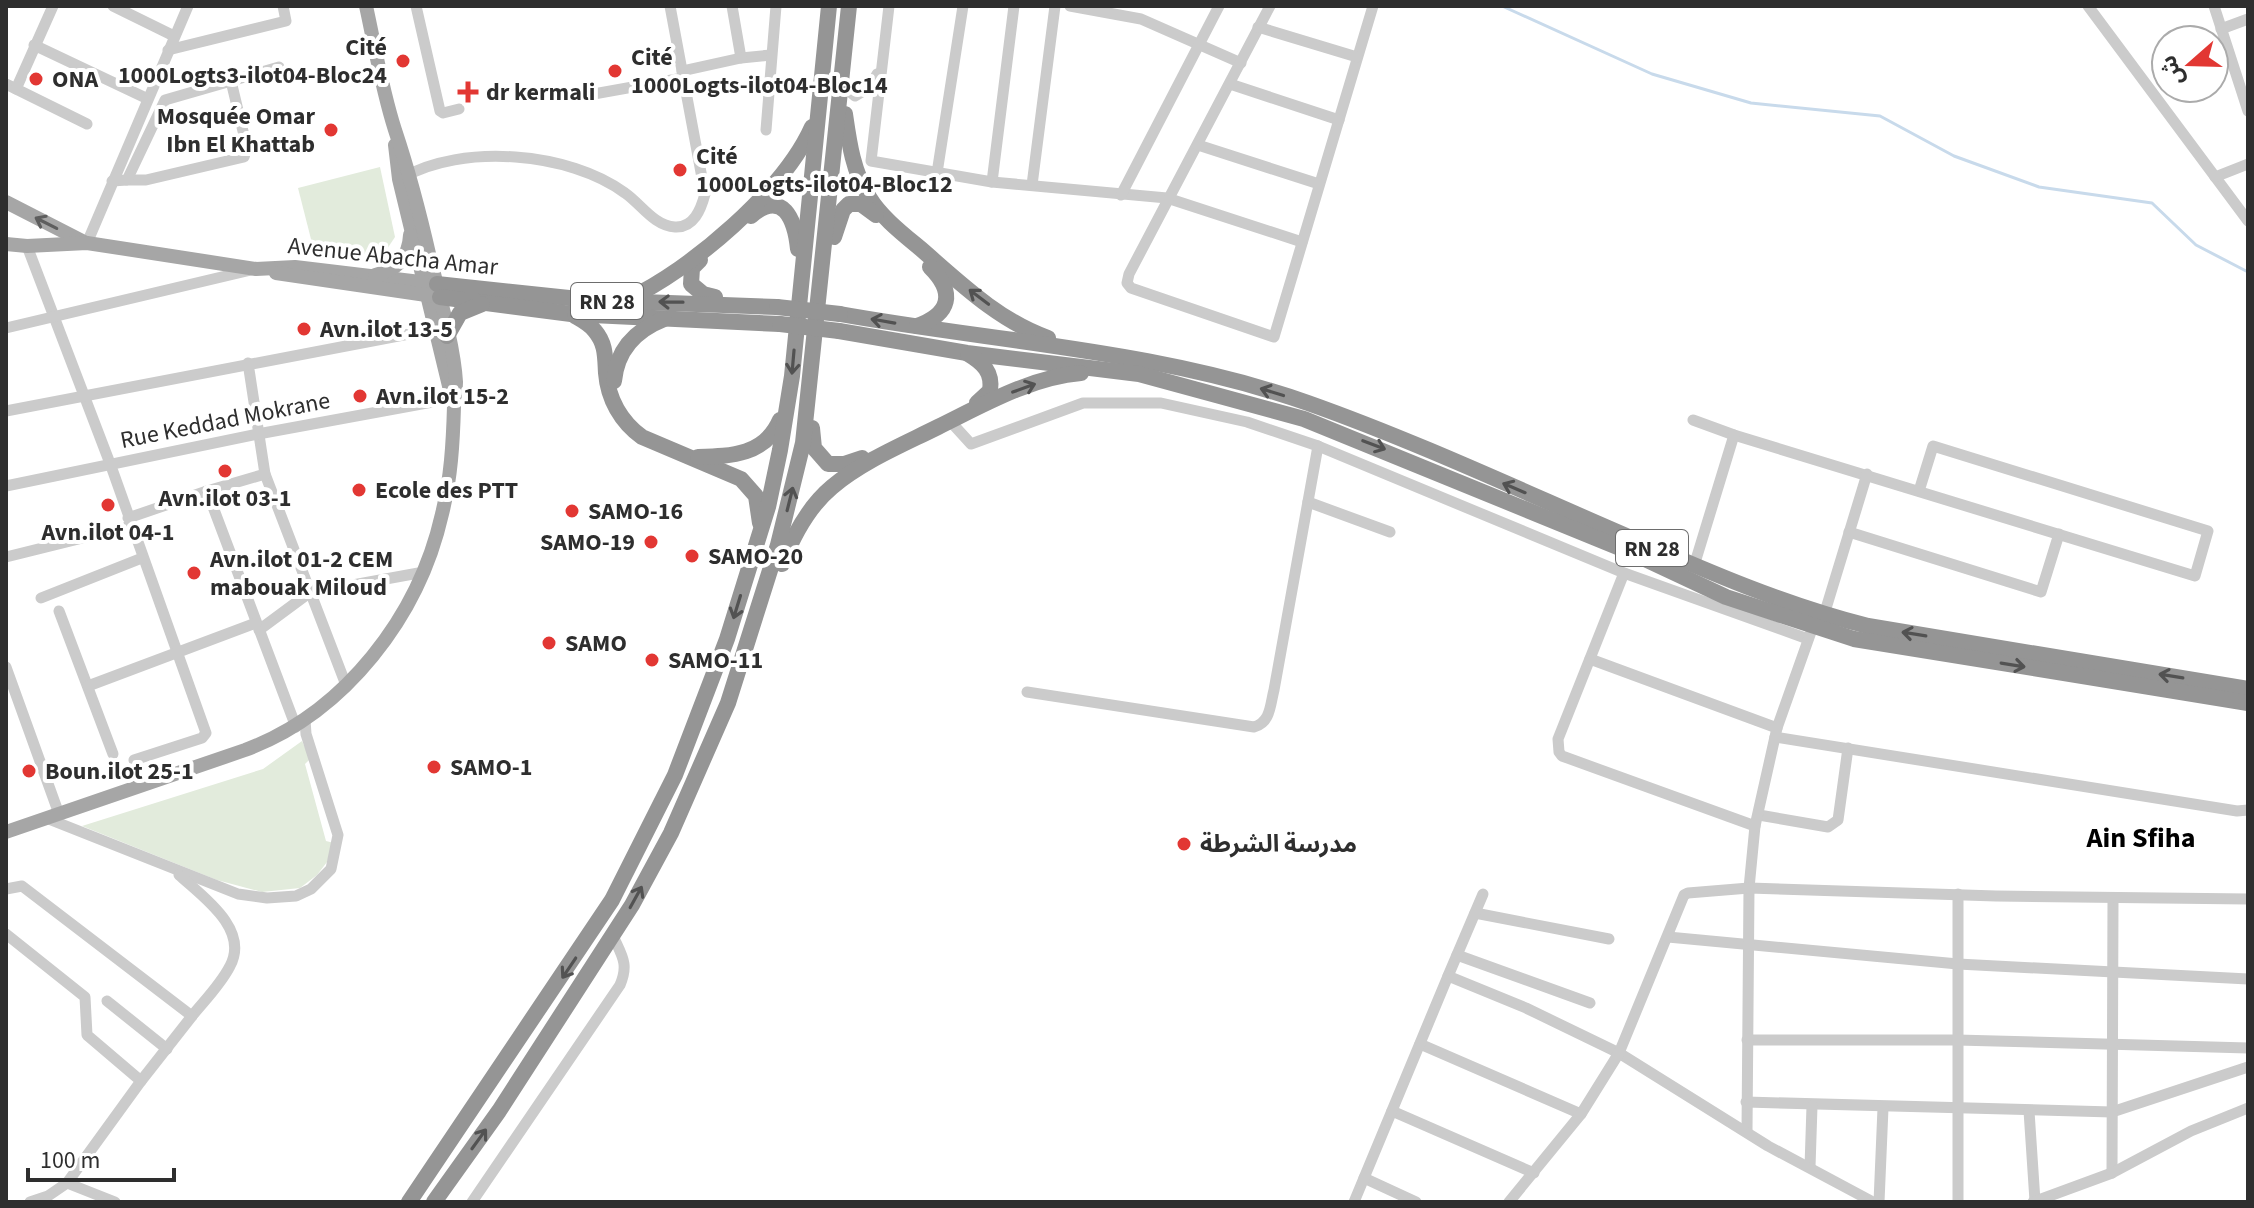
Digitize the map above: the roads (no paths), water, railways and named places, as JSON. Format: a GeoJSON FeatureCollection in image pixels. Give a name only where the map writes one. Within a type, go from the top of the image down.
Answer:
{"type":"FeatureCollection","features":[{"type":"Feature","properties":{"kind":"highway"},"geometry":{"type":"LineString","coordinates":[[409,1202],[590,936],[635,858],[675,775],[727,639],[774,479],[788,404],[829,6]]}},
{"type":"Feature","properties":{"kind":"highway"},"geometry":{"type":"LineString","coordinates":[[434,1202],[508,1098],[613,936],[671,833],[728,703],[759,607],[803,443],[849,6]]}},
{"type":"Feature","properties":{"kind":"highway"},"geometry":{"type":"LineString","coordinates":[[841,84],[853,160],[870,199],[884,216],[993,308],[1034,333],[1072,346]]}},
{"type":"Feature","properties":{"kind":"highway"},"geometry":{"type":"LineString","coordinates":[[621,302],[654,287],[692,260],[769,190],[790,167],[818,114]]}},
{"type":"Feature","properties":{"kind":"highway"},"geometry":{"type":"LineString","coordinates":[[820,293],[843,210],[853,202],[861,204],[910,246],[944,284],[947,295],[943,311],[930,321],[914,327]]}},
{"type":"Feature","properties":{"kind":"highway"},"geometry":{"type":"LineString","coordinates":[[748,304],[703,294],[691,284],[690,276],[692,268],[700,260],[765,206],[774,204],[783,208],[793,221],[800,286]]}},
{"type":"Feature","properties":{"kind":"highway"},"geometry":{"type":"LineString","coordinates":[[432,290],[483,303],[571,314],[670,317],[779,315]]}},
{"type":"Feature","properties":{"kind":"highway","name":"Avenue Abacha Amar"},"geometry":{"type":"LineString","coordinates":[[432,290],[621,302],[748,304],[779,315]]}},
{"type":"Feature","properties":{"kind":"highway"},"geometry":{"type":"LineString","coordinates":[[441,332],[460,313],[483,303]]}},
{"type":"Feature","properties":{"kind":"highway"},"geometry":{"type":"LineString","coordinates":[[571,314],[591,325],[602,342],[613,398],[621,417],[642,437],[729,472],[750,486],[759,507],[760,532]]}},
{"type":"Feature","properties":{"kind":"highway","name":"RN 28"},"geometry":{"type":"LineString","coordinates":[[779,315],[1072,346],[1189,370],[1305,402],[1380,430],[1768,596],[1815,627],[1868,626],[2248,689]]}},
{"type":"Feature","properties":{"kind":"highway"},"geometry":{"type":"LineString","coordinates":[[613,398],[615,371],[626,345],[640,331],[670,317]]}},
{"type":"Feature","properties":{"kind":"highway"},"geometry":{"type":"LineString","coordinates":[[840,322],[967,353],[1111,371]]}},
{"type":"Feature","properties":{"kind":"highway"},"geometry":{"type":"LineString","coordinates":[[810,382],[814,448],[828,464],[844,464],[865,457],[986,397],[991,384],[987,369],[967,353]]}},
{"type":"Feature","properties":{"kind":"highway"},"geometry":{"type":"LineString","coordinates":[[759,607],[791,542],[830,488],[888,451],[1024,388],[1068,374],[1111,371]]}},
{"type":"Feature","properties":{"kind":"highway","name":"RN 28"},"geometry":{"type":"LineString","coordinates":[[1111,371],[1189,386],[1304,419],[1630,552],[1726,597],[1854,639],[2248,703]]}},
{"type":"Feature","properties":{"kind":"highway"},"geometry":{"type":"LineString","coordinates":[[693,457],[749,451],[773,435],[788,404]]}},
{"type":"Feature","properties":{"kind":"main road"},"geometry":{"type":"LineString","coordinates":[[366,6],[395,129],[411,226],[432,290]]}},
{"type":"Feature","properties":{"kind":"main road"},"geometry":{"type":"LineString","coordinates":[[6,832],[272,740],[300,723],[346,685],[384,641],[403,613],[424,572],[442,517],[453,451],[456,381],[441,332],[404,176]]}},
{"type":"Feature","properties":{"kind":"main road"},"geometry":{"type":"LineString","coordinates":[[6,202],[87,243]]}},
{"type":"Feature","properties":{"kind":"main road"},"geometry":{"type":"LineString","coordinates":[[370,276],[384,273],[403,260],[408,251],[411,226]]}},
{"type":"Feature","properties":{"kind":"main road","name":"Avenue Abacha Amar"},"geometry":{"type":"LineString","coordinates":[[6,244],[87,243],[256,269],[295,267],[370,276],[432,290]]}},
{"type":"Feature","properties":{"kind":"main road"},"geometry":{"type":"LineString","coordinates":[[256,269],[432,290]]}},
{"type":"Feature","properties":{"kind":"street"},"geometry":{"type":"LineString","coordinates":[[53,6],[11,86],[87,124]]}},
{"type":"Feature","properties":{"kind":"street"},"geometry":{"type":"LineString","coordinates":[[113,6],[174,36]]}},
{"type":"Feature","properties":{"kind":"street"},"geometry":{"type":"LineString","coordinates":[[87,243],[188,6]]}},
{"type":"Feature","properties":{"kind":"street"},"geometry":{"type":"LineString","coordinates":[[168,50],[286,21],[283,6]]}},
{"type":"Feature","properties":{"kind":"street"},"geometry":{"type":"LineString","coordinates":[[416,6],[440,111],[459,109]]}},
{"type":"Feature","properties":{"kind":"street"},"geometry":{"type":"LineString","coordinates":[[404,176],[445,162],[484,155],[515,156],[554,163],[591,175],[624,191],[659,223],[678,227],[694,219],[702,208],[705,194],[670,6]]}},
{"type":"Feature","properties":{"kind":"street"},"geometry":{"type":"LineString","coordinates":[[732,6],[741,58]]}},
{"type":"Feature","properties":{"kind":"street"},"geometry":{"type":"LineString","coordinates":[[766,130],[776,6]]}},
{"type":"Feature","properties":{"kind":"street"},"geometry":{"type":"LineString","coordinates":[[889,6],[871,161],[992,182],[1167,198],[1302,242]]}},
{"type":"Feature","properties":{"kind":"street"},"geometry":{"type":"LineString","coordinates":[[937,173],[963,6]]}},
{"type":"Feature","properties":{"kind":"street"},"geometry":{"type":"LineString","coordinates":[[992,182],[1014,6]]}},
{"type":"Feature","properties":{"kind":"street"},"geometry":{"type":"LineString","coordinates":[[1032,185],[1055,6]]}},
{"type":"Feature","properties":{"kind":"street"},"geometry":{"type":"LineString","coordinates":[[1070,6],[1141,19],[1241,63]]}},
{"type":"Feature","properties":{"kind":"street"},"geometry":{"type":"LineString","coordinates":[[1121,195],[1219,6]]}},
{"type":"Feature","properties":{"kind":"street"},"geometry":{"type":"LineString","coordinates":[[1270,6],[1167,198],[1127,283],[1131,288],[1274,337],[1373,6]]}},
{"type":"Feature","properties":{"kind":"street"},"geometry":{"type":"LineString","coordinates":[[2088,6],[2248,221]]}},
{"type":"Feature","properties":{"kind":"street"},"geometry":{"type":"LineString","coordinates":[[1258,27],[1357,57]]}},
{"type":"Feature","properties":{"kind":"street"},"geometry":{"type":"LineString","coordinates":[[34,45],[148,99]]}},
{"type":"Feature","properties":{"kind":"street"},"geometry":{"type":"LineString","coordinates":[[2230,53],[2246,96],[2248,111]]}},
{"type":"Feature","properties":{"kind":"street"},"geometry":{"type":"LineString","coordinates":[[577,97],[683,75],[741,58],[771,55]]}},
{"type":"Feature","properties":{"kind":"street"},"geometry":{"type":"LineString","coordinates":[[127,180],[165,100],[279,67]]}},
{"type":"Feature","properties":{"kind":"street"},"geometry":{"type":"LineString","coordinates":[[841,84],[848,93],[860,95],[870,87],[881,67]]}},
{"type":"Feature","properties":{"kind":"street"},"geometry":{"type":"LineString","coordinates":[[112,181],[146,180],[244,157],[247,148],[231,81]]}},
{"type":"Feature","properties":{"kind":"street"},"geometry":{"type":"LineString","coordinates":[[1230,84],[1339,120]]}},
{"type":"Feature","properties":{"kind":"street"},"geometry":{"type":"LineString","coordinates":[[1198,145],[1319,184]]}},
{"type":"Feature","properties":{"kind":"street"},"geometry":{"type":"LineString","coordinates":[[2215,177],[2248,164]]}},
{"type":"Feature","properties":{"kind":"street"},"geometry":{"type":"LineString","coordinates":[[27,246],[111,466],[206,735],[134,760]]}},
{"type":"Feature","properties":{"kind":"street"},"geometry":{"type":"LineString","coordinates":[[6,328],[256,269]]}},
{"type":"Feature","properties":{"kind":"street"},"geometry":{"type":"LineString","coordinates":[[6,411],[248,363],[441,332]]}},
{"type":"Feature","properties":{"kind":"street"},"geometry":{"type":"LineString","coordinates":[[248,363],[265,474],[346,685]]}},
{"type":"Feature","properties":{"kind":"street","name":"Rue Keddad Mokrane"},"geometry":{"type":"LineString","coordinates":[[6,486],[258,434],[454,398]]}},
{"type":"Feature","properties":{"kind":"street"},"geometry":{"type":"LineString","coordinates":[[950,421],[971,444],[1083,403],[1161,403],[1247,422],[1318,446],[1624,573],[1815,627]]}},
{"type":"Feature","properties":{"kind":"street"},"geometry":{"type":"LineString","coordinates":[[1693,420],[1734,435],[2195,576],[2208,531],[1933,446],[1919,491]]}},
{"type":"Feature","properties":{"kind":"street"},"geometry":{"type":"LineString","coordinates":[[1694,566],[1734,435]]}},
{"type":"Feature","properties":{"kind":"street"},"geometry":{"type":"LineString","coordinates":[[1027,692],[1254,727],[1264,724],[1274,690],[1318,446]]}},
{"type":"Feature","properties":{"kind":"street"},"geometry":{"type":"LineString","coordinates":[[6,557],[130,522],[207,491],[265,474]]}},
{"type":"Feature","properties":{"kind":"street"},"geometry":{"type":"LineString","coordinates":[[1747,1131],[1749,888],[1757,821],[1776,732],[1867,474]]}},
{"type":"Feature","properties":{"kind":"street"},"geometry":{"type":"LineString","coordinates":[[6,667],[53,816],[174,870],[238,894],[267,898],[296,896],[325,878],[331,869],[338,835],[306,734],[258,626],[207,491]]}},
{"type":"Feature","properties":{"kind":"street"},"geometry":{"type":"LineString","coordinates":[[1308,502],[1390,532]]}},
{"type":"Feature","properties":{"kind":"street"},"geometry":{"type":"LineString","coordinates":[[1849,532],[2041,592],[2059,534]]}},
{"type":"Feature","properties":{"kind":"street"},"geometry":{"type":"LineString","coordinates":[[41,598],[142,558]]}},
{"type":"Feature","properties":{"kind":"street"},"geometry":{"type":"LineString","coordinates":[[88,686],[258,626],[309,593],[424,572]]}},
{"type":"Feature","properties":{"kind":"street"},"geometry":{"type":"LineString","coordinates":[[1624,573],[1558,739],[1562,756],[1757,821],[1828,827],[1838,820],[1848,748]]}},
{"type":"Feature","properties":{"kind":"street"},"geometry":{"type":"LineString","coordinates":[[59,611],[113,754]]}},
{"type":"Feature","properties":{"kind":"street"},"geometry":{"type":"LineString","coordinates":[[1590,659],[1776,732],[1848,748],[2237,811],[2248,810]]}},
{"type":"Feature","properties":{"kind":"street"},"geometry":{"type":"LineString","coordinates":[[30,1202],[48,1196],[67,1183],[232,963],[236,949],[231,931],[222,916],[174,870]]}},
{"type":"Feature","properties":{"kind":"street"},"geometry":{"type":"LineString","coordinates":[[6,889],[22,886],[192,1016]]}},
{"type":"Feature","properties":{"kind":"street"},"geometry":{"type":"LineString","coordinates":[[1509,1202],[1581,1114],[1619,1053],[1684,895],[1688,893],[1749,888],[2248,899]]}},
{"type":"Feature","properties":{"kind":"street"},"geometry":{"type":"LineString","coordinates":[[1354,1202],[1483,894]]}},
{"type":"Feature","properties":{"kind":"street"},"geometry":{"type":"LineString","coordinates":[[1958,894],[1958,1202]]}},
{"type":"Feature","properties":{"kind":"street"},"geometry":{"type":"LineString","coordinates":[[2112,1173],[2113,898]]}},
{"type":"Feature","properties":{"kind":"street"},"geometry":{"type":"LineString","coordinates":[[1475,913],[1609,939]]}},
{"type":"Feature","properties":{"kind":"street"},"geometry":{"type":"LineString","coordinates":[[6,934],[85,997],[87,1035],[141,1081]]}},
{"type":"Feature","properties":{"kind":"street"},"geometry":{"type":"LineString","coordinates":[[472,1202],[620,985],[626,972],[613,936]]}},
{"type":"Feature","properties":{"kind":"street"},"geometry":{"type":"LineString","coordinates":[[1668,937],[1958,964],[2248,979]]}},
{"type":"Feature","properties":{"kind":"street"},"geometry":{"type":"LineString","coordinates":[[1457,955],[1590,1003]]}},
{"type":"Feature","properties":{"kind":"street"},"geometry":{"type":"LineString","coordinates":[[1448,976],[1526,1008],[1619,1053],[1768,1146],[1873,1202]]}},
{"type":"Feature","properties":{"kind":"street"},"geometry":{"type":"LineString","coordinates":[[107,1001],[167,1049]]}},
{"type":"Feature","properties":{"kind":"street"},"geometry":{"type":"LineString","coordinates":[[1747,1040],[1957,1040],[2248,1048]]}},
{"type":"Feature","properties":{"kind":"street"},"geometry":{"type":"LineString","coordinates":[[1420,1044],[1581,1114]]}},
{"type":"Feature","properties":{"kind":"street"},"geometry":{"type":"LineString","coordinates":[[1746,1102],[2112,1112],[2248,1067]]}},
{"type":"Feature","properties":{"kind":"street"},"geometry":{"type":"LineString","coordinates":[[1810,1167],[1812,1106]]}},
{"type":"Feature","properties":{"kind":"street"},"geometry":{"type":"LineString","coordinates":[[1879,1202],[1883,1108]]}},
{"type":"Feature","properties":{"kind":"street"},"geometry":{"type":"LineString","coordinates":[[2029,1111],[2034,1202],[2112,1173],[2191,1131],[2248,1108]]}},
{"type":"Feature","properties":{"kind":"street"},"geometry":{"type":"LineString","coordinates":[[1392,1111],[1534,1173]]}},
{"type":"Feature","properties":{"kind":"street"},"geometry":{"type":"LineString","coordinates":[[1364,1178],[1416,1202]]}},
{"type":"Feature","properties":{"kind":"street"},"geometry":{"type":"LineString","coordinates":[[67,1183],[113,1202]]}},
{"type":"Feature","properties":{"kind":"waterway"},"geometry":{"type":"LineString","coordinates":[[1502,6],[1652,74],[1751,103],[1880,116],[1954,156],[2039,187],[2152,203],[2196,245],[2248,272]]}},
{"type":"Feature","properties":{"kind":"place","name":"Cité 1000Logts3-ilot04-Bloc24"},"geometry":{"type":"Point","coordinates":[403,61]}},
{"type":"Feature","properties":{"kind":"place","name":"Cité 1000Logts-ilot04-Bloc14"},"geometry":{"type":"Point","coordinates":[615,71]}},
{"type":"Feature","properties":{"kind":"place","name":"ONA"},"geometry":{"type":"Point","coordinates":[36,79]}},
{"type":"Feature","properties":{"kind":"place","name":"dr kermali"},"geometry":{"type":"Point","coordinates":[468,92]}},
{"type":"Feature","properties":{"kind":"place","name":"Mosquée Omar Ibn El Khattab"},"geometry":{"type":"Point","coordinates":[331,130]}},
{"type":"Feature","properties":{"kind":"place","name":"Cité 1000Logts-ilot04-Bloc12"},"geometry":{"type":"Point","coordinates":[680,170]}},
{"type":"Feature","properties":{"kind":"place","name":"Avn.ilot 13-5"},"geometry":{"type":"Point","coordinates":[304,329]}},
{"type":"Feature","properties":{"kind":"place","name":"Avn.ilot 15-2"},"geometry":{"type":"Point","coordinates":[360,396]}},
{"type":"Feature","properties":{"kind":"place","name":"Avn.ilot 03-1"},"geometry":{"type":"Point","coordinates":[225,471]}},
{"type":"Feature","properties":{"kind":"place","name":"Ecole des PTT"},"geometry":{"type":"Point","coordinates":[359,490]}},
{"type":"Feature","properties":{"kind":"place","name":"Avn.ilot 04-1"},"geometry":{"type":"Point","coordinates":[108,505]}},
{"type":"Feature","properties":{"kind":"place","name":"SAMO-16"},"geometry":{"type":"Point","coordinates":[572,511]}},
{"type":"Feature","properties":{"kind":"place","name":"SAMO-19"},"geometry":{"type":"Point","coordinates":[651,542]}},
{"type":"Feature","properties":{"kind":"place","name":"SAMO-20"},"geometry":{"type":"Point","coordinates":[692,556]}},
{"type":"Feature","properties":{"kind":"place","name":"Avn.ilot 01-2 CEM mabouak Miloud"},"geometry":{"type":"Point","coordinates":[194,573]}},
{"type":"Feature","properties":{"kind":"place","name":"SAMO"},"geometry":{"type":"Point","coordinates":[549,643]}},
{"type":"Feature","properties":{"kind":"place","name":"SAMO-11"},"geometry":{"type":"Point","coordinates":[652,660]}},
{"type":"Feature","properties":{"kind":"place","name":"SAMO-1"},"geometry":{"type":"Point","coordinates":[434,767]}},
{"type":"Feature","properties":{"kind":"place","name":"Boun.ilot 25-1"},"geometry":{"type":"Point","coordinates":[29,771]}},
{"type":"Feature","properties":{"kind":"place","name":"مدرسة الشرطة"},"geometry":{"type":"Point","coordinates":[1184,844]}},
{"type":"Feature","properties":{"kind":"district","name":"Ain Sfiha"},"geometry":{"type":"Point","coordinates":[2141,837]}}]}
